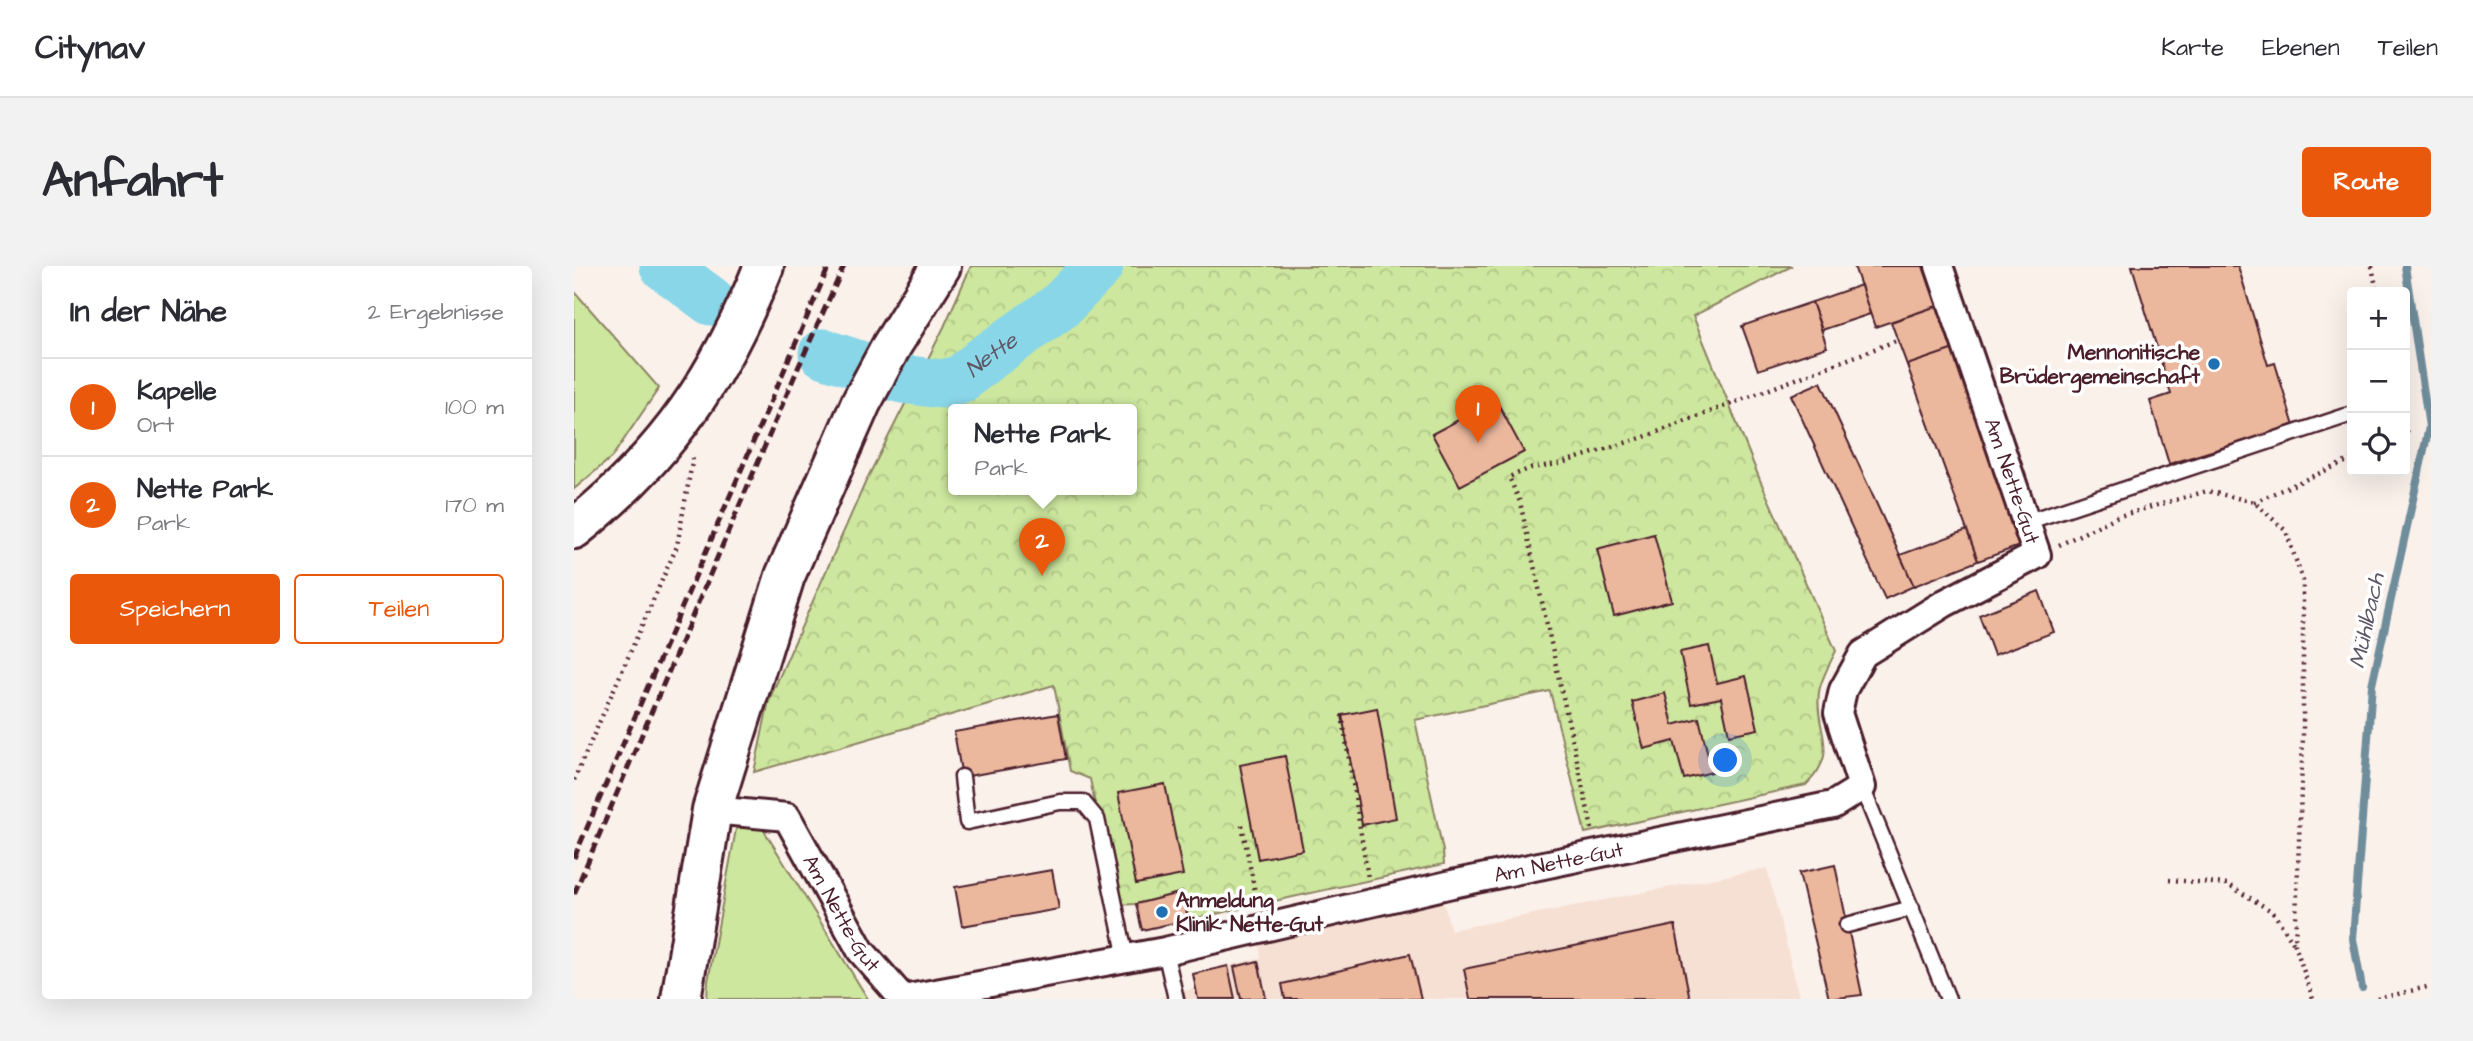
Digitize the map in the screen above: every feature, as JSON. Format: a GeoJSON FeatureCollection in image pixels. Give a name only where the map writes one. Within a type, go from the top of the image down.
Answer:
{"type":"FeatureCollection","features":[{"type":"Feature","properties":{"kind":"main road"},"geometry":{"type":"LineString","coordinates":[[574,529],[599,509],[656,454],[690,410],[720,362],[764,266]]}},
{"type":"Feature","properties":{"kind":"main road"},"geometry":{"type":"LineString","coordinates":[[681,999],[712,810],[785,576],[862,403],[892,345],[941,266]]}},
{"type":"Feature","properties":{"kind":"street","name":"Am Nette-Gut"},"geometry":{"type":"LineString","coordinates":[[712,810],[787,817],[861,951],[903,999],[1166,951],[1597,854],[1833,806],[1861,787],[1838,713],[1843,690],[1863,654],[1945,603],[2037,555],[1939,266]]}},
{"type":"Feature","properties":{"kind":"lane"},"geometry":{"type":"LineString","coordinates":[[2026,522],[2347,416]]}},
{"type":"Feature","properties":{"kind":"lane"},"geometry":{"type":"LineString","coordinates":[[962,777],[967,822],[1060,802],[1083,802],[1097,819],[1126,958]]}},
{"type":"Feature","properties":{"kind":"lane"},"geometry":{"type":"LineString","coordinates":[[1861,787],[1948,999]]}},
{"type":"Feature","properties":{"kind":"lane"},"geometry":{"type":"LineString","coordinates":[[1847,925],[1912,908]]}},
{"type":"Feature","properties":{"kind":"lane"},"geometry":{"type":"LineString","coordinates":[[1166,951],[1176,999]]}},
{"type":"Feature","properties":{"kind":"path"},"geometry":{"type":"LineString","coordinates":[[2372,266],[2376,287]]}},
{"type":"Feature","properties":{"kind":"path"},"geometry":{"type":"LineString","coordinates":[[1597,854],[1520,502],[1509,477],[1531,467],[1558,464],[1644,437],[1898,340]]}},
{"type":"Feature","properties":{"kind":"path"},"geometry":{"type":"LineString","coordinates":[[574,780],[677,546],[695,451],[690,410]]}},
{"type":"Feature","properties":{"kind":"path"},"geometry":{"type":"LineString","coordinates":[[2254,502],[2347,461]]}},
{"type":"Feature","properties":{"kind":"path"},"geometry":{"type":"LineString","coordinates":[[2037,555],[2116,517],[2207,491],[2254,502],[2286,531],[2303,581],[2303,737],[2295,945]]}},
{"type":"Feature","properties":{"kind":"path"},"geometry":{"type":"LineString","coordinates":[[1342,715],[1372,903]]}},
{"type":"Feature","properties":{"kind":"path"},"geometry":{"type":"LineString","coordinates":[[1242,825],[1262,928]]}},
{"type":"Feature","properties":{"kind":"path"},"geometry":{"type":"LineString","coordinates":[[2169,880],[2227,884],[2273,912],[2295,945],[2313,999]]}},
{"type":"Feature","properties":{"kind":"path"},"geometry":{"type":"LineString","coordinates":[[2377,999],[2431,986]]}},
{"type":"Feature","properties":{"kind":"shaded area"},"geometry":{"type":"Polygon","coordinates":[[[1767,868],[1800,999],[1156,999],[1195,988],[1193,974],[1261,958],[1259,944],[1443,901],[1451,930],[1767,868]]]}},
{"type":"Feature","properties":{"kind":"green space"},"geometry":{"type":"Polygon","coordinates":[[[971,266],[1792,266],[1693,316],[1760,480],[1836,651],[1819,692],[1818,706],[1825,751],[1823,761],[1806,785],[1585,833],[1550,691],[1415,720],[1444,864],[1188,920],[1183,892],[1136,904],[1115,905],[1090,779],[1070,771],[1054,685],[754,772],[769,700],[866,481],[944,327],[971,266]]]}},
{"type":"Feature","properties":{"kind":"green space"},"geometry":{"type":"Polygon","coordinates":[[[574,291],[659,388],[612,457],[574,489],[574,291]]]}},
{"type":"Feature","properties":{"kind":"green space"},"geometry":{"type":"Polygon","coordinates":[[[760,824],[868,999],[707,999],[736,829],[760,824]]]}},
{"type":"Feature","properties":{"kind":"building"},"geometry":{"type":"Polygon","coordinates":[[[1854,266],[1923,266],[1937,306],[1875,327],[1854,266]]]}},
{"type":"Feature","properties":{"kind":"building","name":"Mennonitische Brüdergemeinschaft"},"geometry":{"type":"Polygon","coordinates":[[[2132,266],[2238,266],[2268,365],[2275,363],[2294,426],[2169,464],[2150,401],[2171,394],[2132,266]]]}},
{"type":"Feature","properties":{"kind":"building"},"geometry":{"type":"Polygon","coordinates":[[[1861,285],[1870,314],[1822,330],[1812,302],[1861,285]]]}},
{"type":"Feature","properties":{"kind":"building"},"geometry":{"type":"Polygon","coordinates":[[[1812,302],[1827,347],[1758,370],[1742,326],[1812,302]]]}},
{"type":"Feature","properties":{"kind":"building"},"geometry":{"type":"Polygon","coordinates":[[[1937,306],[1954,349],[1907,365],[1891,322],[1937,306]]]}},
{"type":"Feature","properties":{"kind":"building"},"geometry":{"type":"Polygon","coordinates":[[[1954,349],[2025,544],[1978,561],[1907,365],[1954,349]]]}},
{"type":"Feature","properties":{"kind":"building"},"geometry":{"type":"Polygon","coordinates":[[[1821,382],[1914,586],[1885,599],[1791,395],[1821,382]]]}},
{"type":"Feature","properties":{"kind":"building"},"geometry":{"type":"Polygon","coordinates":[[[1496,400],[1524,452],[1460,486],[1432,434],[1496,400]]]}},
{"type":"Feature","properties":{"kind":"building"},"geometry":{"type":"Polygon","coordinates":[[[1967,530],[1978,561],[1914,586],[1900,555],[1967,530]]]}},
{"type":"Feature","properties":{"kind":"building"},"geometry":{"type":"Polygon","coordinates":[[[1654,534],[1672,601],[1614,616],[1597,549],[1654,534]]]}},
{"type":"Feature","properties":{"kind":"building"},"geometry":{"type":"Polygon","coordinates":[[[2039,591],[2054,632],[1994,655],[1979,615],[2039,591]]]}},
{"type":"Feature","properties":{"kind":"building"},"geometry":{"type":"Polygon","coordinates":[[[1709,646],[1717,683],[1746,676],[1758,729],[1729,735],[1721,698],[1691,704],[1680,652],[1709,646]]]}},
{"type":"Feature","properties":{"kind":"building"},"geometry":{"type":"Polygon","coordinates":[[[1665,693],[1673,725],[1699,718],[1712,772],[1684,779],[1674,741],[1644,749],[1632,702],[1665,693]]]}},
{"type":"Feature","properties":{"kind":"building"},"geometry":{"type":"Polygon","coordinates":[[[1377,708],[1396,818],[1362,825],[1342,715],[1377,708]]]}},
{"type":"Feature","properties":{"kind":"building"},"geometry":{"type":"Polygon","coordinates":[[[1058,714],[1066,759],[962,777],[954,732],[1058,714]]]}},
{"type":"Feature","properties":{"kind":"building"},"geometry":{"type":"Polygon","coordinates":[[[1285,756],[1303,850],[1258,859],[1240,765],[1285,756]]]}},
{"type":"Feature","properties":{"kind":"building"},"geometry":{"type":"Polygon","coordinates":[[[1165,784],[1183,875],[1136,884],[1118,793],[1165,784]]]}},
{"type":"Feature","properties":{"kind":"building"},"geometry":{"type":"Polygon","coordinates":[[[1835,865],[1862,995],[1829,999],[1799,873],[1835,865]]]}},
{"type":"Feature","properties":{"kind":"building"},"geometry":{"type":"Polygon","coordinates":[[[1052,870],[1059,909],[962,926],[955,887],[1052,870]]]}},
{"type":"Feature","properties":{"kind":"building","name":"Anmeldung Klinik Nette-Gut"},"geometry":{"type":"Polygon","coordinates":[[[1183,892],[1188,920],[1142,930],[1136,904],[1183,892]]]}},
{"type":"Feature","properties":{"kind":"building"},"geometry":{"type":"Polygon","coordinates":[[[1675,925],[1690,999],[1470,999],[1464,969],[1675,925]]]}},
{"type":"Feature","properties":{"kind":"building"},"geometry":{"type":"Polygon","coordinates":[[[1410,954],[1421,999],[1285,999],[1282,984],[1410,954]]]}},
{"type":"Feature","properties":{"kind":"building"},"geometry":{"type":"Polygon","coordinates":[[[1258,961],[1266,998],[1241,999],[1234,967],[1258,961]]]}},
{"type":"Feature","properties":{"kind":"building"},"geometry":{"type":"Polygon","coordinates":[[[1228,966],[1235,999],[1198,999],[1193,974],[1228,966]]]}},
{"type":"Feature","properties":{"kind":"waterway","name":"Nette"},"geometry":{"type":"LineString","coordinates":[[664,266],[711,301]]}},
{"type":"Feature","properties":{"kind":"waterway","name":"Nette"},"geometry":{"type":"LineString","coordinates":[[823,353],[902,379],[941,384],[960,380],[1059,307],[1099,266]]}},
{"type":"Feature","properties":{"kind":"waterway","name":"Mühlbach"},"geometry":{"type":"LineString","coordinates":[[2362,988],[2353,939],[2372,685],[2429,427],[2405,266]]}},
{"type":"Feature","properties":{"kind":"railway"},"geometry":{"type":"LineString","coordinates":[[574,858],[829,266]]}},
{"type":"Feature","properties":{"kind":"railway"},"geometry":{"type":"LineString","coordinates":[[574,894],[844,266]]}},
{"type":"Feature","properties":{"kind":"place","name":"Mennonitische Brüdergemeinschaft"},"geometry":{"type":"Point","coordinates":[2214,364]}},
{"type":"Feature","properties":{"kind":"place","name":"Kapelle"},"geometry":{"type":"Point","coordinates":[1478,443]}},
{"type":"Feature","properties":{"kind":"place","name":"Nette Park"},"geometry":{"type":"Point","coordinates":[1042,576]}},
{"type":"Feature","properties":{"kind":"place","name":"Anmeldung Klinik Nette-Gut"},"geometry":{"type":"Point","coordinates":[1162,912]}}]}
